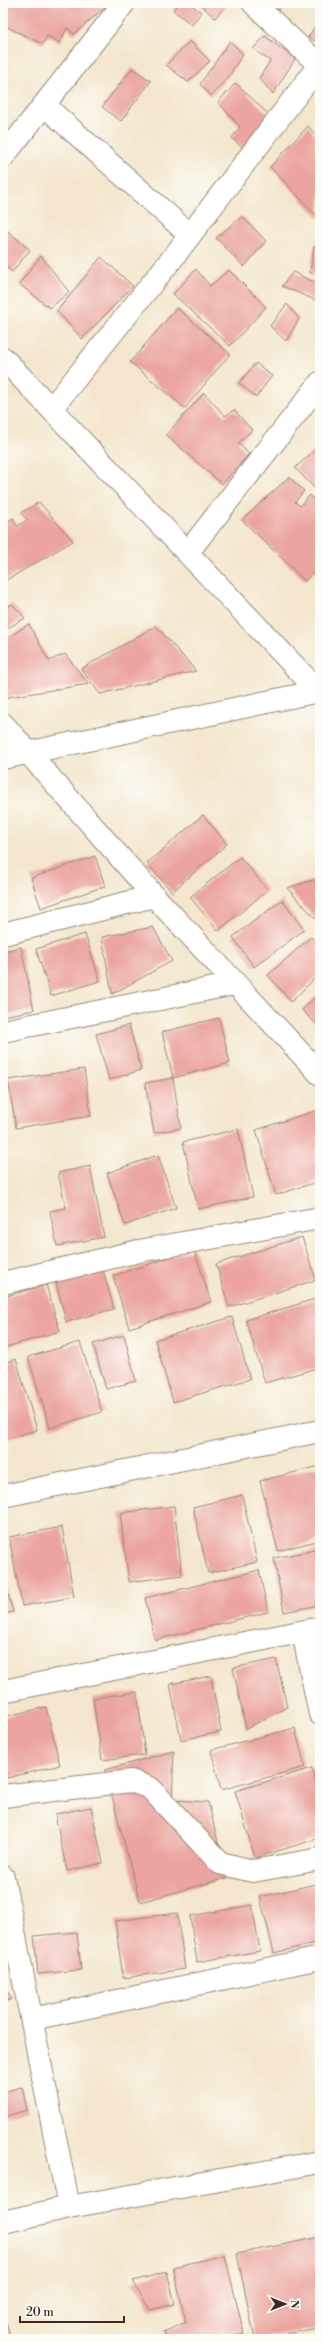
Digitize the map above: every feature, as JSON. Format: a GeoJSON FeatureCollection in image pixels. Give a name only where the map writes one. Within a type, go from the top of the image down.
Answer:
{"type":"FeatureCollection","features":[{"type":"Feature","properties":{"kind":"street"},"geometry":{"type":"LineString","coordinates":[[3,157],[124,3]]}},
{"type":"Feature","properties":{"kind":"street"},"geometry":{"type":"LineString","coordinates":[[51,409],[190,235],[320,64],[253,3]]}},
{"type":"Feature","properties":{"kind":"street"},"geometry":{"type":"LineString","coordinates":[[44,105],[190,235]]}},
{"type":"Feature","properties":{"kind":"street"},"geometry":{"type":"LineString","coordinates":[[3,358],[319,692]]}},
{"type":"Feature","properties":{"kind":"street"},"geometry":{"type":"LineString","coordinates":[[188,552],[320,383]]}},
{"type":"Feature","properties":{"kind":"street"},"geometry":{"type":"LineString","coordinates":[[3,758],[319,692]]}},
{"type":"Feature","properties":{"kind":"street"},"geometry":{"type":"LineString","coordinates":[[3,724],[30,752],[154,896],[234,984],[320,1074]]}},
{"type":"Feature","properties":{"kind":"street"},"geometry":{"type":"LineString","coordinates":[[3,934],[154,896]]}},
{"type":"Feature","properties":{"kind":"street"},"geometry":{"type":"LineString","coordinates":[[3,1031],[234,984]]}},
{"type":"Feature","properties":{"kind":"street"},"geometry":{"type":"LineString","coordinates":[[3,1283],[139,1251],[320,1218]]}},
{"type":"Feature","properties":{"kind":"street"},"geometry":{"type":"LineString","coordinates":[[3,1496],[320,1431]]}},
{"type":"Feature","properties":{"kind":"street"},"geometry":{"type":"LineString","coordinates":[[3,1690],[312,1630],[320,1714]]}},
{"type":"Feature","properties":{"kind":"street"},"geometry":{"type":"LineString","coordinates":[[3,1796],[131,1781],[150,1788],[220,1864],[253,1871],[320,1859]]}},
{"type":"Feature","properties":{"kind":"street"},"geometry":{"type":"LineString","coordinates":[[3,1876],[69,2207]]}},
{"type":"Feature","properties":{"kind":"street"},"geometry":{"type":"LineString","coordinates":[[32,2019],[320,1958]]}},
{"type":"Feature","properties":{"kind":"street"},"geometry":{"type":"LineString","coordinates":[[3,2222],[69,2207],[320,2162]]}},
{"type":"Feature","properties":{"kind":"building"},"geometry":{"type":"Polygon","coordinates":[[[3,3],[110,3],[74,34],[67,28],[60,43],[47,36],[43,44],[5,26],[3,32],[3,3]]]}},
{"type":"Feature","properties":{"kind":"building"},"geometry":{"type":"Polygon","coordinates":[[[179,3],[189,3],[201,12],[192,25],[173,10],[179,3]]]}},
{"type":"Feature","properties":{"kind":"building"},"geometry":{"type":"Polygon","coordinates":[[[199,3],[229,3],[215,18],[199,3]]]}},
{"type":"Feature","properties":{"kind":"building"},"geometry":{"type":"Polygon","coordinates":[[[270,3],[283,3],[278,10],[270,3]]]}},
{"type":"Feature","properties":{"kind":"building"},"geometry":{"type":"Polygon","coordinates":[[[320,19],[320,44],[308,37],[320,19]]]}},
{"type":"Feature","properties":{"kind":"building"},"geometry":{"type":"Polygon","coordinates":[[[265,36],[295,59],[273,94],[259,78],[270,61],[253,49],[265,36]]]}},
{"type":"Feature","properties":{"kind":"building"},"geometry":{"type":"Polygon","coordinates":[[[190,41],[210,61],[188,82],[166,65],[190,41]]]}},
{"type":"Feature","properties":{"kind":"building"},"geometry":{"type":"Polygon","coordinates":[[[230,41],[243,54],[229,76],[211,96],[200,84],[230,41]]]}},
{"type":"Feature","properties":{"kind":"building"},"geometry":{"type":"Polygon","coordinates":[[[132,68],[151,81],[121,121],[102,107],[132,68]]]}},
{"type":"Feature","properties":{"kind":"building"},"geometry":{"type":"Polygon","coordinates":[[[236,83],[269,115],[243,148],[232,138],[240,127],[218,102],[236,83]]]}},
{"type":"Feature","properties":{"kind":"building"},"geometry":{"type":"Polygon","coordinates":[[[308,126],[320,141],[320,219],[270,167],[308,126]]]}},
{"type":"Feature","properties":{"kind":"building"},"geometry":{"type":"Polygon","coordinates":[[[242,216],[266,241],[244,267],[216,238],[242,216]]]}},
{"type":"Feature","properties":{"kind":"building"},"geometry":{"type":"Polygon","coordinates":[[[3,227],[30,250],[12,272],[3,264],[3,227]]]}},
{"type":"Feature","properties":{"kind":"building"},"geometry":{"type":"Polygon","coordinates":[[[314,246],[320,247],[320,275],[310,273],[314,246]]]}},
{"type":"Feature","properties":{"kind":"building"},"geometry":{"type":"Polygon","coordinates":[[[41,256],[69,292],[50,308],[19,284],[41,256]]]}},
{"type":"Feature","properties":{"kind":"building"},"geometry":{"type":"Polygon","coordinates":[[[101,257],[133,286],[82,339],[57,311],[101,257]]]}},
{"type":"Feature","properties":{"kind":"building"},"geometry":{"type":"Polygon","coordinates":[[[196,269],[210,286],[229,270],[266,307],[230,346],[173,294],[196,269]]]}},
{"type":"Feature","properties":{"kind":"building"},"geometry":{"type":"Polygon","coordinates":[[[293,272],[320,285],[320,302],[282,286],[293,272]]]}},
{"type":"Feature","properties":{"kind":"building"},"geometry":{"type":"Polygon","coordinates":[[[287,304],[299,319],[286,341],[270,326],[287,304]]]}},
{"type":"Feature","properties":{"kind":"building"},"geometry":{"type":"Polygon","coordinates":[[[177,308],[230,354],[185,408],[130,362],[177,308]]]}},
{"type":"Feature","properties":{"kind":"building"},"geometry":{"type":"Polygon","coordinates":[[[256,363],[272,376],[256,397],[239,383],[256,363]]]}},
{"type":"Feature","properties":{"kind":"building"},"geometry":{"type":"Polygon","coordinates":[[[204,393],[225,416],[234,410],[252,430],[238,443],[249,454],[222,484],[166,435],[204,393]]]}},
{"type":"Feature","properties":{"kind":"building"},"geometry":{"type":"Polygon","coordinates":[[[320,445],[320,494],[295,468],[320,445]]]}},
{"type":"Feature","properties":{"kind":"building"},"geometry":{"type":"Polygon","coordinates":[[[289,477],[304,491],[295,502],[300,506],[310,495],[320,507],[320,565],[305,581],[242,520],[289,477]]]}},
{"type":"Feature","properties":{"kind":"building"},"geometry":{"type":"Polygon","coordinates":[[[39,502],[73,541],[3,582],[3,524],[13,518],[17,526],[27,520],[21,513],[39,502]]]}},
{"type":"Feature","properties":{"kind":"building"},"geometry":{"type":"Polygon","coordinates":[[[320,596],[320,606],[316,601],[320,596]]]}},
{"type":"Feature","properties":{"kind":"building"},"geometry":{"type":"Polygon","coordinates":[[[12,604],[25,618],[3,631],[3,609],[12,604]]]}},
{"type":"Feature","properties":{"kind":"building"},"geometry":{"type":"Polygon","coordinates":[[[29,624],[49,661],[65,654],[89,684],[3,698],[3,641],[29,624]]]}},
{"type":"Feature","properties":{"kind":"building"},"geometry":{"type":"Polygon","coordinates":[[[156,626],[196,671],[100,694],[81,669],[156,626]]]}},
{"type":"Feature","properties":{"kind":"building"},"geometry":{"type":"Polygon","coordinates":[[[203,815],[227,844],[172,892],[147,863],[203,815]]]}},
{"type":"Feature","properties":{"kind":"building"},"geometry":{"type":"Polygon","coordinates":[[[95,856],[105,886],[41,908],[31,878],[95,856]]]}},
{"type":"Feature","properties":{"kind":"building"},"geometry":{"type":"Polygon","coordinates":[[[240,857],[268,890],[218,931],[190,897],[240,857]]]}},
{"type":"Feature","properties":{"kind":"building"},"geometry":{"type":"Polygon","coordinates":[[[320,878],[320,923],[287,888],[320,878]]]}},
{"type":"Feature","properties":{"kind":"building"},"geometry":{"type":"Polygon","coordinates":[[[282,900],[304,930],[254,967],[233,937],[282,900]]]}},
{"type":"Feature","properties":{"kind":"building"},"geometry":{"type":"Polygon","coordinates":[[[153,927],[172,961],[112,994],[102,937],[153,927]]]}},
{"type":"Feature","properties":{"kind":"building"},"geometry":{"type":"Polygon","coordinates":[[[85,934],[100,981],[51,996],[36,949],[85,934]]]}},
{"type":"Feature","properties":{"kind":"building"},"geometry":{"type":"Polygon","coordinates":[[[311,937],[320,946],[320,973],[291,1002],[268,975],[311,937]]]}},
{"type":"Feature","properties":{"kind":"building"},"geometry":{"type":"Polygon","coordinates":[[[21,947],[34,1010],[3,1016],[3,951],[21,947]]]}},
{"type":"Feature","properties":{"kind":"building"},"geometry":{"type":"Polygon","coordinates":[[[320,992],[320,1028],[302,1010],[320,992]]]}},
{"type":"Feature","properties":{"kind":"building"},"geometry":{"type":"Polygon","coordinates":[[[219,1018],[230,1063],[173,1078],[162,1032],[219,1018]]]}},
{"type":"Feature","properties":{"kind":"building"},"geometry":{"type":"Polygon","coordinates":[[[129,1025],[141,1070],[109,1080],[96,1034],[129,1025]]]}},
{"type":"Feature","properties":{"kind":"building"},"geometry":{"type":"Polygon","coordinates":[[[84,1069],[91,1116],[16,1128],[8,1080],[84,1069]]]}},
{"type":"Feature","properties":{"kind":"building"},"geometry":{"type":"Polygon","coordinates":[[[173,1078],[181,1128],[154,1133],[145,1083],[173,1078]]]}},
{"type":"Feature","properties":{"kind":"building"},"geometry":{"type":"Polygon","coordinates":[[[318,1110],[320,1117],[320,1181],[276,1195],[256,1130],[318,1110]]]}},
{"type":"Feature","properties":{"kind":"building"},"geometry":{"type":"Polygon","coordinates":[[[238,1129],[253,1197],[198,1209],[183,1142],[238,1129]]]}},
{"type":"Feature","properties":{"kind":"building"},"geometry":{"type":"Polygon","coordinates":[[[158,1155],[176,1208],[125,1225],[107,1173],[158,1155]]]}},
{"type":"Feature","properties":{"kind":"building"},"geometry":{"type":"Polygon","coordinates":[[[90,1166],[104,1237],[57,1246],[50,1211],[66,1208],[58,1173],[90,1166]]]}},
{"type":"Feature","properties":{"kind":"building"},"geometry":{"type":"Polygon","coordinates":[[[302,1237],[316,1280],[229,1307],[216,1264],[302,1237]]]}},
{"type":"Feature","properties":{"kind":"building"},"geometry":{"type":"Polygon","coordinates":[[[194,1249],[211,1302],[129,1328],[113,1276],[194,1249]]]}},
{"type":"Feature","properties":{"kind":"building"},"geometry":{"type":"Polygon","coordinates":[[[103,1270],[114,1309],[66,1322],[56,1282],[103,1270]]]}},
{"type":"Feature","properties":{"kind":"building"},"geometry":{"type":"Polygon","coordinates":[[[46,1285],[60,1331],[3,1348],[3,1297],[46,1285]]]}},
{"type":"Feature","properties":{"kind":"building"},"geometry":{"type":"Polygon","coordinates":[[[315,1299],[320,1316],[320,1367],[265,1383],[246,1320],[315,1299]]]}},
{"type":"Feature","properties":{"kind":"building"},"geometry":{"type":"Polygon","coordinates":[[[232,1317],[250,1379],[173,1402],[155,1340],[232,1317]]]}},
{"type":"Feature","properties":{"kind":"building"},"geometry":{"type":"Polygon","coordinates":[[[124,1335],[136,1381],[106,1389],[93,1344],[124,1335]]]}},
{"type":"Feature","properties":{"kind":"building"},"geometry":{"type":"Polygon","coordinates":[[[80,1342],[102,1412],[50,1428],[28,1357],[80,1342]]]}},
{"type":"Feature","properties":{"kind":"building"},"geometry":{"type":"Polygon","coordinates":[[[16,1359],[37,1430],[3,1440],[3,1363],[16,1359]]]}},
{"type":"Feature","properties":{"kind":"building"},"geometry":{"type":"Polygon","coordinates":[[[320,1466],[320,1540],[278,1551],[260,1481],[320,1466]]]}},
{"type":"Feature","properties":{"kind":"building"},"geometry":{"type":"Polygon","coordinates":[[[242,1495],[257,1562],[208,1573],[193,1507],[242,1495]]]}},
{"type":"Feature","properties":{"kind":"building"},"geometry":{"type":"Polygon","coordinates":[[[174,1506],[182,1575],[129,1582],[120,1513],[174,1506]]]}},
{"type":"Feature","properties":{"kind":"building"},"geometry":{"type":"Polygon","coordinates":[[[62,1527],[74,1597],[22,1606],[9,1537],[62,1527]]]}},
{"type":"Feature","properties":{"kind":"building"},"geometry":{"type":"Polygon","coordinates":[[[320,1549],[320,1605],[284,1612],[274,1558],[320,1549]]]}},
{"type":"Feature","properties":{"kind":"building"},"geometry":{"type":"Polygon","coordinates":[[[259,1570],[268,1612],[155,1640],[145,1598],[259,1570]]]}},
{"type":"Feature","properties":{"kind":"building"},"geometry":{"type":"Polygon","coordinates":[[[3,1576],[13,1612],[3,1614],[3,1576]]]}},
{"type":"Feature","properties":{"kind":"building"},"geometry":{"type":"Polygon","coordinates":[[[276,1659],[287,1707],[246,1729],[233,1668],[276,1659]]]}},
{"type":"Feature","properties":{"kind":"building"},"geometry":{"type":"Polygon","coordinates":[[[211,1676],[221,1732],[181,1740],[170,1684],[211,1676]]]}},
{"type":"Feature","properties":{"kind":"building"},"geometry":{"type":"Polygon","coordinates":[[[137,1692],[145,1755],[102,1760],[93,1698],[137,1692]]]}},
{"type":"Feature","properties":{"kind":"building"},"geometry":{"type":"Polygon","coordinates":[[[46,1707],[60,1765],[7,1778],[3,1762],[3,1717],[46,1707]]]}},
{"type":"Feature","properties":{"kind":"building"},"geometry":{"type":"Polygon","coordinates":[[[295,1728],[305,1767],[221,1790],[211,1750],[295,1728]]]}},
{"type":"Feature","properties":{"kind":"building"},"geometry":{"type":"Polygon","coordinates":[[[174,1751],[172,1800],[208,1802],[227,1878],[140,1902],[105,1770],[174,1751]]]}},
{"type":"Feature","properties":{"kind":"building"},"geometry":{"type":"Polygon","coordinates":[[[312,1768],[320,1797],[320,1838],[255,1858],[235,1791],[312,1768]]]}},
{"type":"Feature","properties":{"kind":"building"},"geometry":{"type":"Polygon","coordinates":[[[91,1807],[103,1863],[67,1871],[55,1814],[91,1807]]]}},
{"type":"Feature","properties":{"kind":"building"},"geometry":{"type":"Polygon","coordinates":[[[320,1883],[320,1942],[274,1953],[260,1897],[320,1883]]]}},
{"type":"Feature","properties":{"kind":"building"},"geometry":{"type":"Polygon","coordinates":[[[252,1905],[260,1951],[197,1962],[190,1916],[252,1905]]]}},
{"type":"Feature","properties":{"kind":"building"},"geometry":{"type":"Polygon","coordinates":[[[177,1913],[185,1969],[123,1978],[115,1921],[177,1913]]]}},
{"type":"Feature","properties":{"kind":"building"},"geometry":{"type":"Polygon","coordinates":[[[77,1932],[81,1970],[38,1974],[34,1936],[77,1932]]]}},
{"type":"Feature","properties":{"kind":"building"},"geometry":{"type":"Polygon","coordinates":[[[3,1986],[12,1999],[3,2002],[3,1986]]]}},
{"type":"Feature","properties":{"kind":"building"},"geometry":{"type":"Polygon","coordinates":[[[22,2087],[27,2110],[3,2117],[3,2092],[22,2087]]]}},
{"type":"Feature","properties":{"kind":"building"},"geometry":{"type":"Polygon","coordinates":[[[320,2237],[319,2328],[255,2339],[237,2254],[320,2237]]]}},
{"type":"Feature","properties":{"kind":"building"},"geometry":{"type":"Polygon","coordinates":[[[225,2255],[244,2334],[223,2339],[167,2339],[164,2332],[186,2322],[173,2267],[225,2255]]]}},
{"type":"Feature","properties":{"kind":"building"},"geometry":{"type":"Polygon","coordinates":[[[167,2272],[175,2304],[150,2310],[133,2281],[167,2272]]]}},
{"type":"Feature","properties":{"kind":"building"},"geometry":{"type":"Polygon","coordinates":[[[3,2322],[6,2322],[11,2339],[3,2339],[3,2322]]]}}]}
